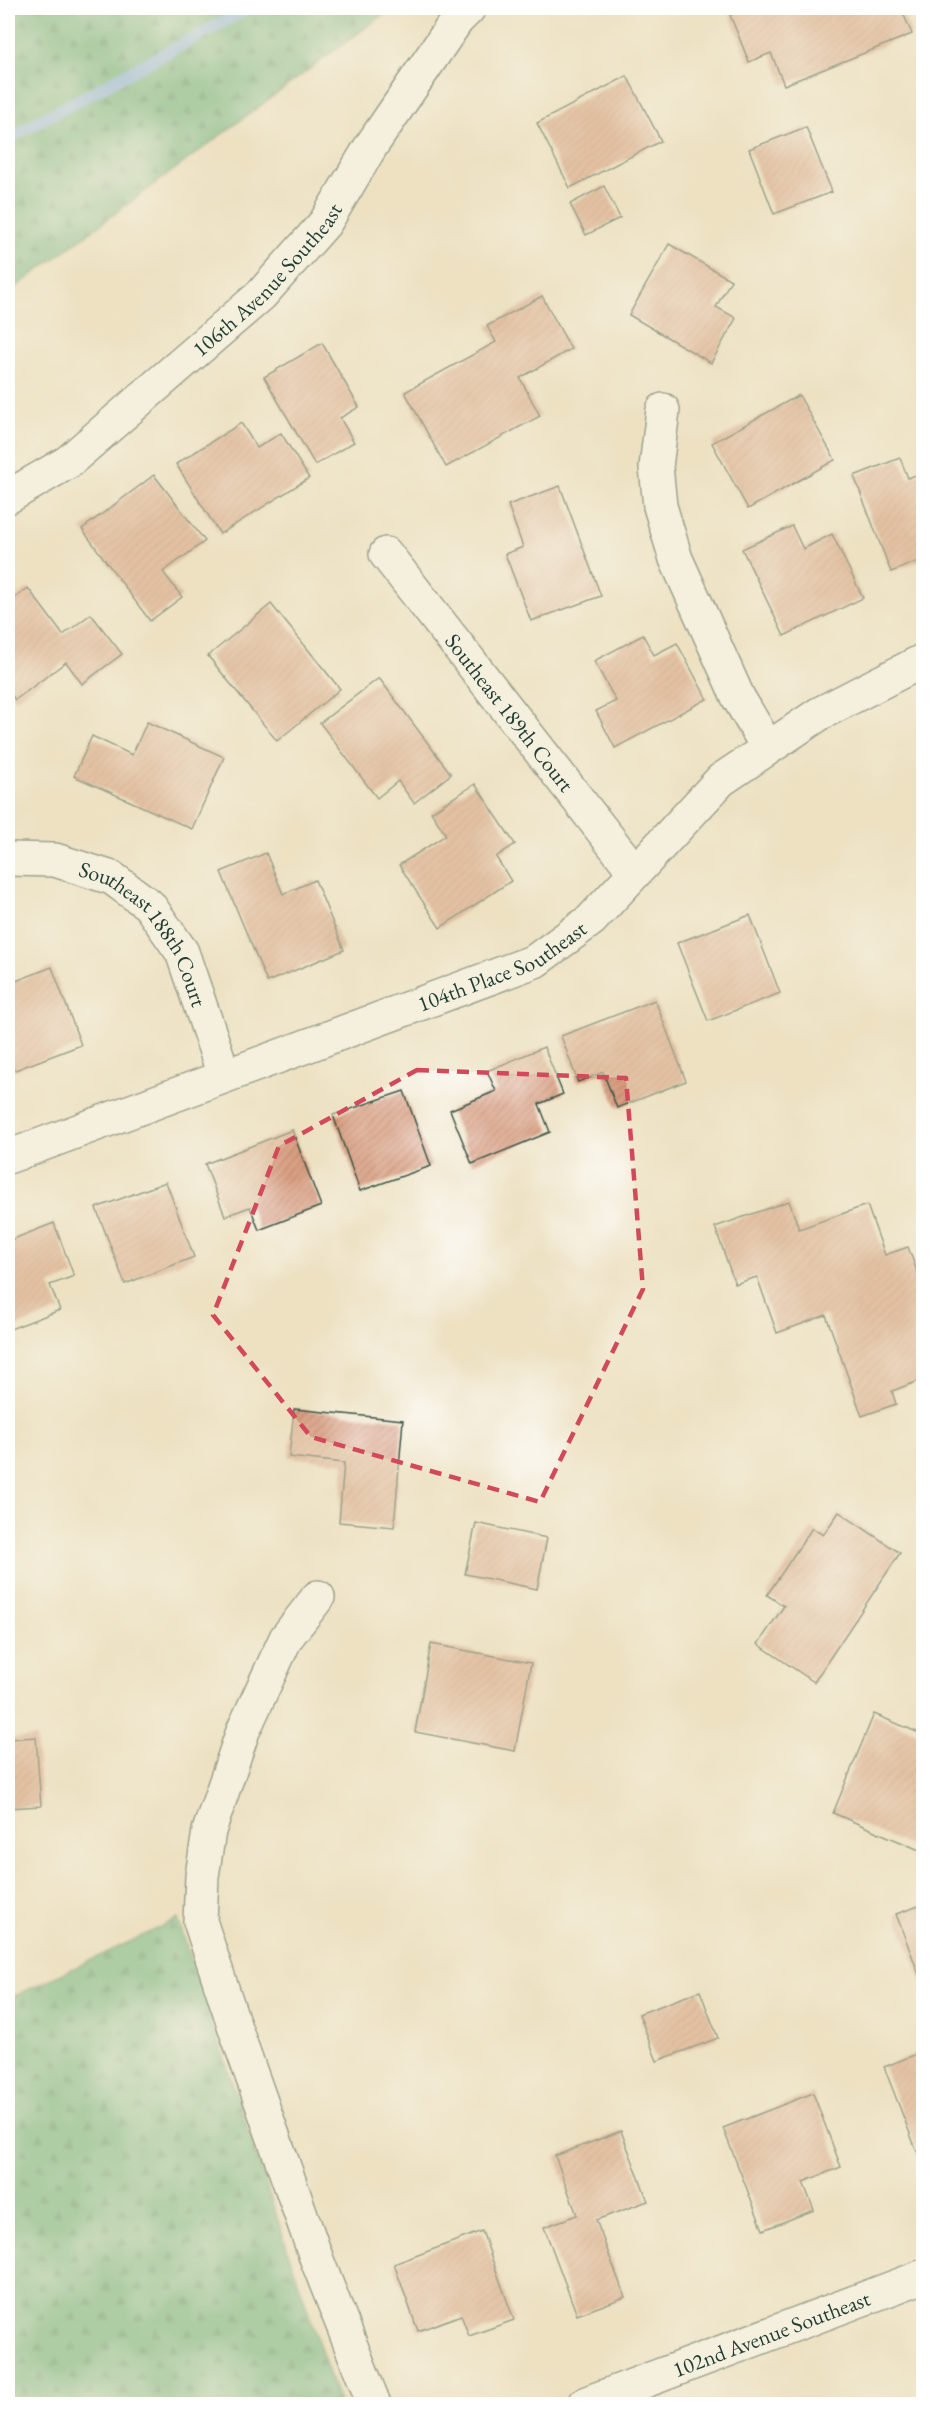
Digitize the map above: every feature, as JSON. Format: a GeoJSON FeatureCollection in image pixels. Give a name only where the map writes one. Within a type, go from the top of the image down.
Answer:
{"type":"FeatureCollection","features":[{"type":"Feature","properties":{"kind":"street","name":"106th Avenue Southeast"},"geometry":{"type":"LineString","coordinates":[[8,497],[68,462],[261,295],[325,223],[371,146],[457,20],[469,8]]}},
{"type":"Feature","properties":{"kind":"street"},"geometry":{"type":"LineString","coordinates":[[663,410],[656,467],[660,506],[676,559],[738,697],[768,748]]}},
{"type":"Feature","properties":{"kind":"street","name":"Southeast 189th Court"},"geometry":{"type":"LineString","coordinates":[[386,554],[634,871]]}},
{"type":"Feature","properties":{"kind":"street","name":"104th Place Southeast"},"geometry":{"type":"LineString","coordinates":[[8,1157],[535,961],[591,920],[634,871],[721,780],[819,714],[924,660]]}},
{"type":"Feature","properties":{"kind":"street","name":"Southeast 188th Court"},"geometry":{"type":"LineString","coordinates":[[8,859],[55,860],[103,875],[112,878],[149,905],[182,952],[224,1075]]}},
{"type":"Feature","properties":{"kind":"street"},"geometry":{"type":"LineString","coordinates":[[318,1597],[286,1638],[243,1731],[209,1831],[202,1876],[200,1921],[317,2260],[374,2404]]}},
{"type":"Feature","properties":{"kind":"street","name":"102nd Avenue Southeast"},"geometry":{"type":"LineString","coordinates":[[584,2404],[924,2276]]}},
{"type":"Feature","properties":{"kind":"highlighted area"},"geometry":{"type":"Polygon","coordinates":[[[417,1070],[626,1078],[643,1289],[540,1502],[311,1437],[213,1315],[279,1146],[417,1070]]]}},
{"type":"Feature","properties":{"kind":"green space"},"geometry":{"type":"Polygon","coordinates":[[[8,8],[392,8],[8,293],[8,8]]]}},
{"type":"Feature","properties":{"kind":"green space"},"geometry":{"type":"Polygon","coordinates":[[[178,1919],[339,2404],[8,2404],[8,1999],[178,1919]]]}},
{"type":"Feature","properties":{"kind":"building"},"geometry":{"type":"Polygon","coordinates":[[[750,8],[901,8],[912,34],[784,85],[771,53],[749,62],[730,15],[750,8]]]}},
{"type":"Feature","properties":{"kind":"building"},"geometry":{"type":"Polygon","coordinates":[[[627,76],[661,141],[570,188],[537,123],[627,76]]]}},
{"type":"Feature","properties":{"kind":"building"},"geometry":{"type":"Polygon","coordinates":[[[806,127],[832,192],[774,214],[749,149],[806,127]]]}},
{"type":"Feature","properties":{"kind":"building"},"geometry":{"type":"Polygon","coordinates":[[[604,186],[620,218],[586,235],[570,204],[604,186]]]}},
{"type":"Feature","properties":{"kind":"building"},"geometry":{"type":"Polygon","coordinates":[[[669,244],[731,280],[716,307],[736,318],[711,363],[629,315],[669,244]]]}},
{"type":"Feature","properties":{"kind":"building"},"geometry":{"type":"Polygon","coordinates":[[[542,296],[571,349],[520,378],[540,416],[446,467],[405,392],[496,342],[487,326],[542,296]]]}},
{"type":"Feature","properties":{"kind":"building"},"geometry":{"type":"Polygon","coordinates":[[[322,343],[359,407],[340,418],[354,442],[315,465],[264,377],[322,343]]]}},
{"type":"Feature","properties":{"kind":"building"},"geometry":{"type":"Polygon","coordinates":[[[799,395],[835,460],[748,509],[712,443],[799,395]]]}},
{"type":"Feature","properties":{"kind":"building"},"geometry":{"type":"Polygon","coordinates":[[[241,423],[257,448],[281,433],[309,478],[220,534],[176,464],[241,423]]]}},
{"type":"Feature","properties":{"kind":"building"},"geometry":{"type":"Polygon","coordinates":[[[900,458],[908,478],[924,472],[924,559],[891,572],[854,476],[900,458]]]}},
{"type":"Feature","properties":{"kind":"building"},"geometry":{"type":"Polygon","coordinates":[[[154,475],[205,541],[163,572],[182,597],[150,621],[82,529],[154,475]]]}},
{"type":"Feature","properties":{"kind":"building"},"geometry":{"type":"Polygon","coordinates":[[[560,486],[601,596],[531,621],[505,554],[523,547],[508,505],[560,486]]]}},
{"type":"Feature","properties":{"kind":"building"},"geometry":{"type":"Polygon","coordinates":[[[792,526],[803,549],[832,534],[863,598],[784,636],[742,549],[792,526]]]}},
{"type":"Feature","properties":{"kind":"building"},"geometry":{"type":"Polygon","coordinates":[[[28,588],[63,635],[91,614],[122,654],[82,684],[66,662],[15,700],[8,690],[8,603],[28,588]]]}},
{"type":"Feature","properties":{"kind":"building"},"geometry":{"type":"Polygon","coordinates":[[[271,604],[340,689],[277,741],[208,656],[271,604]]]}},
{"type":"Feature","properties":{"kind":"building"},"geometry":{"type":"Polygon","coordinates":[[[643,635],[654,655],[677,643],[707,699],[615,748],[596,711],[616,701],[594,661],[643,635]]]}},
{"type":"Feature","properties":{"kind":"building"},"geometry":{"type":"Polygon","coordinates":[[[379,678],[451,774],[414,803],[398,781],[377,798],[320,723],[379,678]]]}},
{"type":"Feature","properties":{"kind":"building"},"geometry":{"type":"Polygon","coordinates":[[[147,722],[224,757],[192,829],[74,776],[92,736],[132,755],[147,722]]]}},
{"type":"Feature","properties":{"kind":"building"},"geometry":{"type":"Polygon","coordinates":[[[475,784],[515,844],[496,857],[511,881],[440,928],[399,865],[446,835],[431,812],[475,784]]]}},
{"type":"Feature","properties":{"kind":"building"},"geometry":{"type":"Polygon","coordinates":[[[266,853],[283,894],[315,880],[344,950],[267,982],[221,872],[266,853]]]}},
{"type":"Feature","properties":{"kind":"building"},"geometry":{"type":"Polygon","coordinates":[[[750,915],[780,993],[708,1021],[677,943],[750,915]]]}},
{"type":"Feature","properties":{"kind":"building"},"geometry":{"type":"Polygon","coordinates":[[[52,967],[81,1045],[10,1072],[8,1066],[8,984],[52,967]]]}},
{"type":"Feature","properties":{"kind":"building"},"geometry":{"type":"Polygon","coordinates":[[[655,1000],[686,1081],[617,1108],[603,1072],[578,1082],[561,1036],[655,1000]]]}},
{"type":"Feature","properties":{"kind":"building"},"geometry":{"type":"Polygon","coordinates":[[[544,1047],[563,1094],[539,1104],[550,1132],[472,1164],[450,1110],[496,1091],[487,1071],[544,1047]]]}},
{"type":"Feature","properties":{"kind":"building"},"geometry":{"type":"Polygon","coordinates":[[[404,1091],[431,1166],[360,1191],[333,1115],[404,1091]]]}},
{"type":"Feature","properties":{"kind":"building"},"geometry":{"type":"Polygon","coordinates":[[[292,1130],[321,1206],[259,1230],[250,1207],[225,1216],[205,1164],[292,1130]]]}},
{"type":"Feature","properties":{"kind":"building"},"geometry":{"type":"Polygon","coordinates":[[[166,1182],[194,1257],[125,1284],[96,1208],[166,1182]]]}},
{"type":"Feature","properties":{"kind":"building"},"geometry":{"type":"Polygon","coordinates":[[[789,1201],[799,1229],[867,1205],[885,1255],[908,1247],[924,1290],[924,1343],[920,1345],[924,1355],[924,1379],[892,1391],[896,1404],[862,1416],[826,1315],[777,1333],[757,1277],[735,1284],[715,1227],[789,1201]]]}},
{"type":"Feature","properties":{"kind":"building"},"geometry":{"type":"Polygon","coordinates":[[[54,1223],[74,1276],[50,1285],[60,1310],[8,1330],[8,1241],[54,1223]]]}},
{"type":"Feature","properties":{"kind":"building"},"geometry":{"type":"Polygon","coordinates":[[[294,1409],[403,1420],[394,1527],[339,1522],[344,1463],[289,1457],[294,1409]]]}},
{"type":"Feature","properties":{"kind":"building"},"geometry":{"type":"Polygon","coordinates":[[[839,1512],[900,1553],[814,1682],[758,1644],[784,1606],[767,1595],[812,1528],[823,1535],[839,1512]]]}},
{"type":"Feature","properties":{"kind":"building"},"geometry":{"type":"Polygon","coordinates":[[[476,1523],[547,1538],[537,1589],[465,1574],[476,1523]]]}},
{"type":"Feature","properties":{"kind":"building"},"geometry":{"type":"Polygon","coordinates":[[[431,1644],[531,1663],[515,1751],[415,1732],[431,1644]]]}},
{"type":"Feature","properties":{"kind":"building"},"geometry":{"type":"Polygon","coordinates":[[[874,1714],[924,1735],[924,1852],[833,1813],[874,1714]]]}},
{"type":"Feature","properties":{"kind":"building"},"geometry":{"type":"Polygon","coordinates":[[[36,1737],[41,1806],[8,1808],[8,1739],[36,1737]]]}},
{"type":"Feature","properties":{"kind":"building"},"geometry":{"type":"Polygon","coordinates":[[[924,1904],[924,1985],[923,1985],[896,1914],[924,1904]]]}},
{"type":"Feature","properties":{"kind":"building"},"geometry":{"type":"Polygon","coordinates":[[[700,1991],[718,2038],[657,2061],[639,2014],[700,1991]]]}},
{"type":"Feature","properties":{"kind":"building"},"geometry":{"type":"Polygon","coordinates":[[[924,2051],[924,2156],[919,2157],[884,2067],[924,2051]]]}},
{"type":"Feature","properties":{"kind":"building"},"geometry":{"type":"Polygon","coordinates":[[[813,2093],[841,2167],[803,2182],[814,2210],[763,2230],[723,2128],[813,2093]]]}},
{"type":"Feature","properties":{"kind":"building"},"geometry":{"type":"Polygon","coordinates":[[[621,2131],[648,2201],[596,2220],[625,2297],[577,2315],[544,2227],[577,2215],[555,2156],[621,2131]]]}},
{"type":"Feature","properties":{"kind":"building"},"geometry":{"type":"Polygon","coordinates":[[[482,2231],[514,2320],[469,2336],[461,2315],[418,2331],[394,2264],[482,2231]]]}},
{"type":"Feature","properties":{"kind":"waterway"},"geometry":{"type":"LineString","coordinates":[[8,138],[249,8]]}}]}
